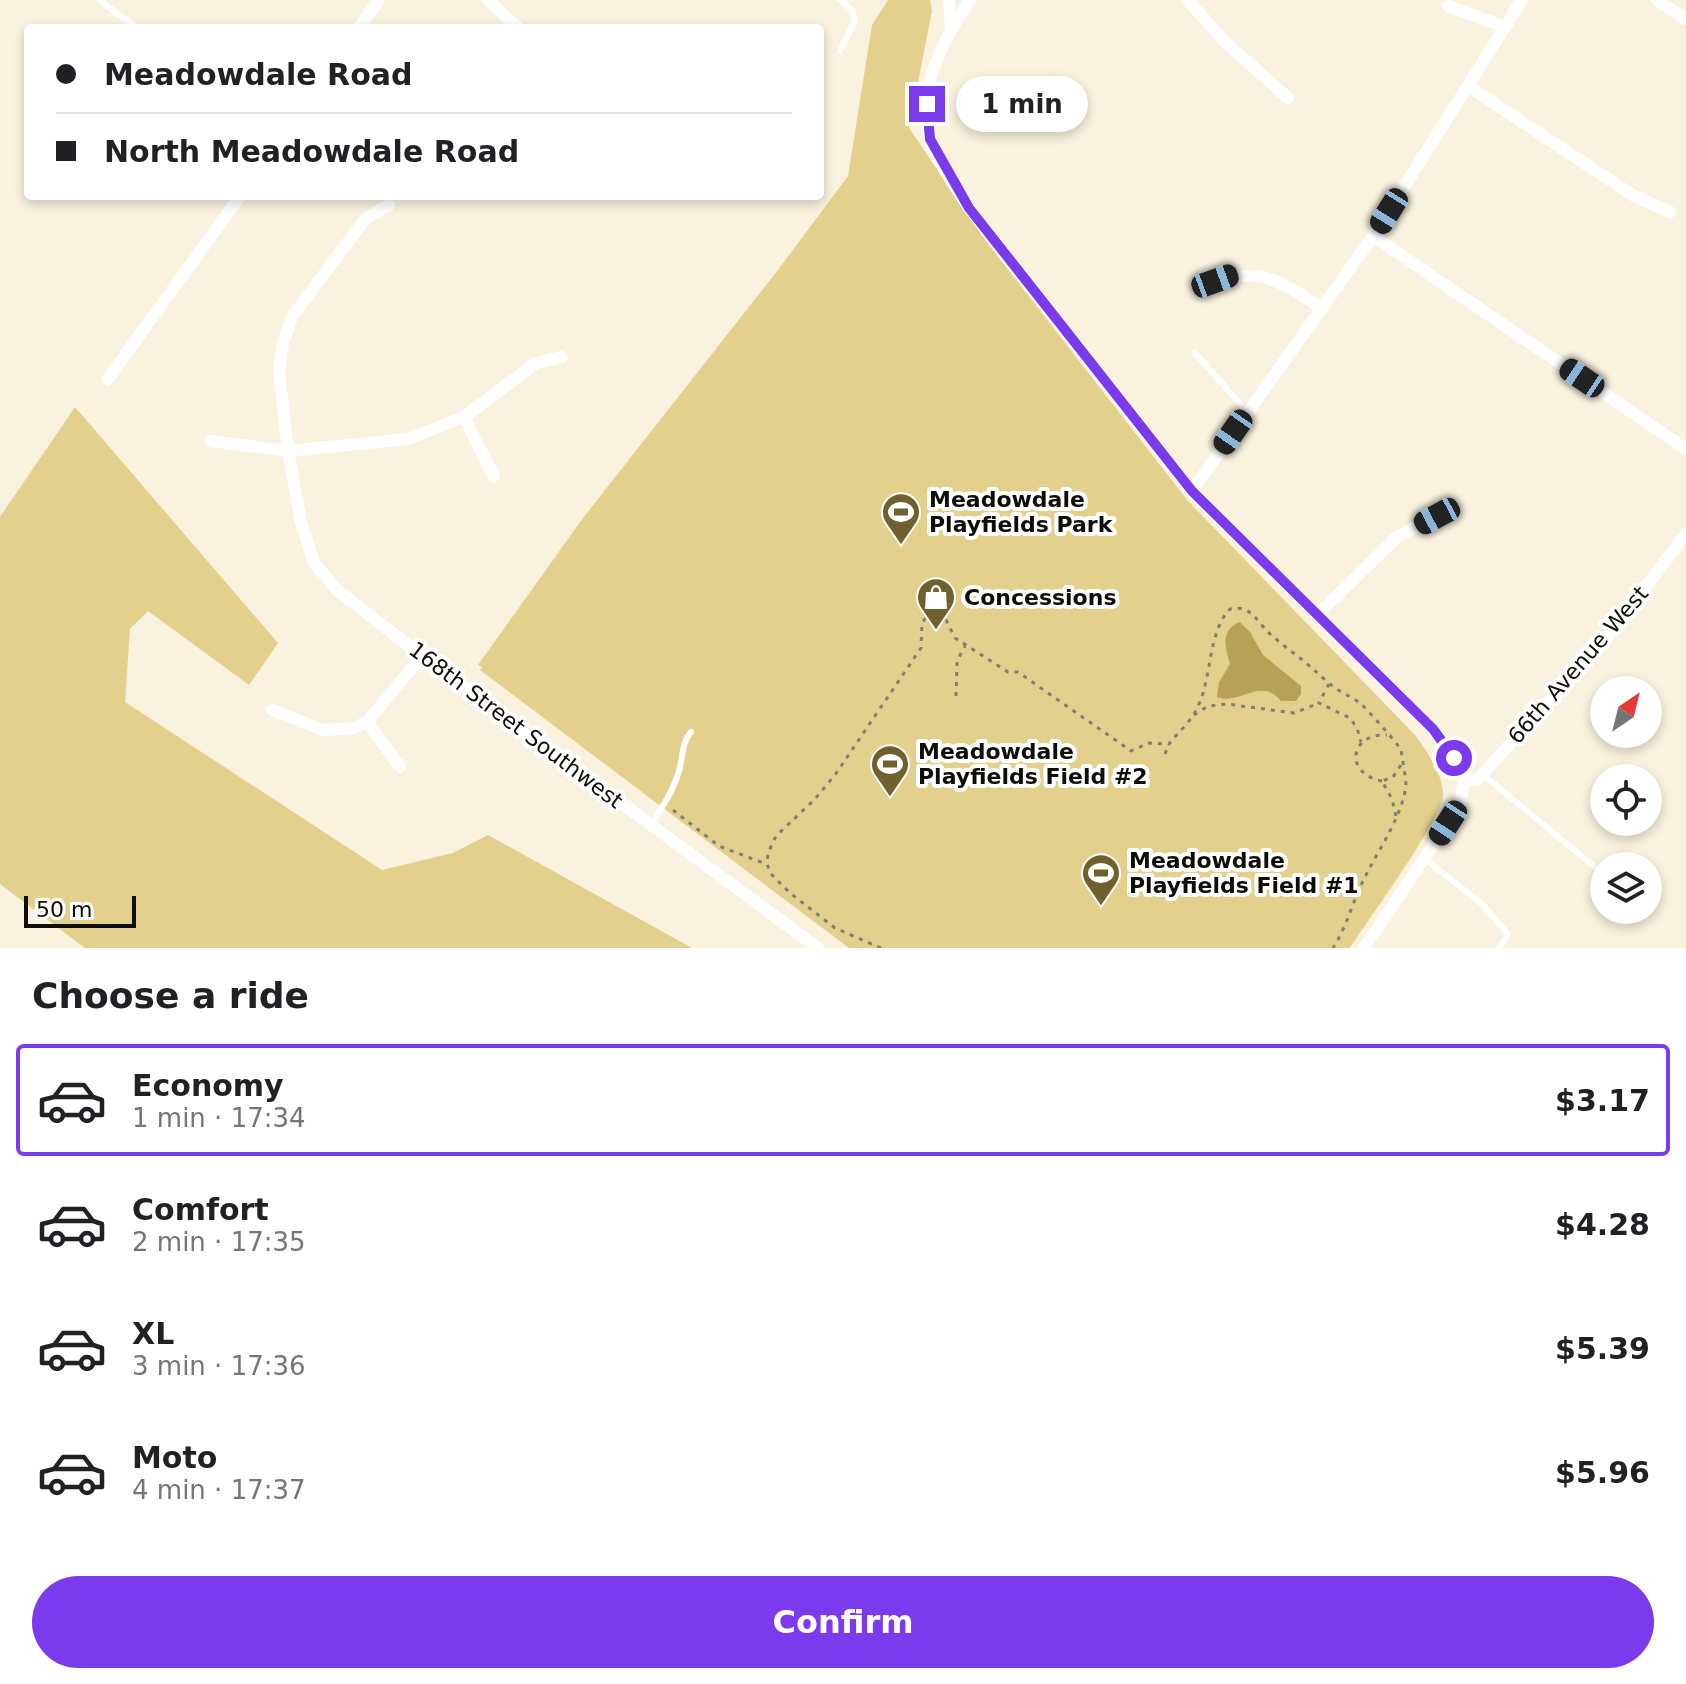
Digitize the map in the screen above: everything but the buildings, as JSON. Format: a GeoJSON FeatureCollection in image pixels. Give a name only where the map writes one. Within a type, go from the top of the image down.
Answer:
{"type":"FeatureCollection","features":[{"type":"Feature","properties":{"kind":"street"},"geometry":{"type":"LineString","coordinates":[[362,24],[379,0]]}},
{"type":"Feature","properties":{"kind":"street"},"geometry":{"type":"LineString","coordinates":[[488,0],[514,24]]}},
{"type":"Feature","properties":{"kind":"street"},"geometry":{"type":"LineString","coordinates":[[949,0],[951,28]]}},
{"type":"Feature","properties":{"kind":"street"},"geometry":{"type":"LineString","coordinates":[[970,0],[951,28],[932,73],[927,104],[930,139],[969,208],[1192,491],[1433,729],[1454,758],[1464,781],[1460,805],[1364,948]]}},
{"type":"Feature","properties":{"kind":"street"},"geometry":{"type":"LineString","coordinates":[[1188,0],[1224,41],[1288,98]]}},
{"type":"Feature","properties":{"kind":"street"},"geometry":{"type":"LineString","coordinates":[[1192,491],[1373,236],[1522,0]]}},
{"type":"Feature","properties":{"kind":"street"},"geometry":{"type":"LineString","coordinates":[[1657,0],[1686,19]]}},
{"type":"Feature","properties":{"kind":"street"},"geometry":{"type":"LineString","coordinates":[[1448,6],[1505,27]]}},
{"type":"Feature","properties":{"kind":"street"},"geometry":{"type":"LineString","coordinates":[[1468,86],[1634,196],[1670,212]]}},
{"type":"Feature","properties":{"kind":"street"},"geometry":{"type":"LineString","coordinates":[[108,379],[237,200]]}},
{"type":"Feature","properties":{"kind":"street","name":"168th Street Southwest"},"geometry":{"type":"LineString","coordinates":[[389,205],[366,218],[292,317],[283,343],[279,371],[288,451],[301,522],[314,563],[337,590],[422,656],[818,948]]}},
{"type":"Feature","properties":{"kind":"street"},"geometry":{"type":"LineString","coordinates":[[1373,236],[1686,449]]}},
{"type":"Feature","properties":{"kind":"street"},"geometry":{"type":"LineString","coordinates":[[1199,287],[1232,275],[1260,277],[1286,284],[1321,308]]}},
{"type":"Feature","properties":{"kind":"street"},"geometry":{"type":"LineString","coordinates":[[211,441],[288,451],[408,439],[464,417],[536,363],[562,357]]}},
{"type":"Feature","properties":{"kind":"street"},"geometry":{"type":"LineString","coordinates":[[464,417],[494,476]]}},
{"type":"Feature","properties":{"kind":"street"},"geometry":{"type":"LineString","coordinates":[[1317,615],[1397,537],[1437,516]]}},
{"type":"Feature","properties":{"kind":"street","name":"66th Avenue West"},"geometry":{"type":"LineString","coordinates":[[1464,781],[1478,779],[1602,644],[1686,534]]}},
{"type":"Feature","properties":{"kind":"street"},"geometry":{"type":"LineString","coordinates":[[272,710],[323,730],[354,728],[367,722],[422,656]]}},
{"type":"Feature","properties":{"kind":"street"},"geometry":{"type":"LineString","coordinates":[[367,722],[400,767]]}},
{"type":"Feature","properties":{"kind":"lane"},"geometry":{"type":"LineString","coordinates":[[99,0],[132,24]]}},
{"type":"Feature","properties":{"kind":"lane"},"geometry":{"type":"LineString","coordinates":[[840,0],[852,10],[855,21],[853,31],[840,51]]}},
{"type":"Feature","properties":{"kind":"lane"},"geometry":{"type":"LineString","coordinates":[[1195,353],[1247,412]]}},
{"type":"Feature","properties":{"kind":"lane"},"geometry":{"type":"LineString","coordinates":[[651,825],[672,790],[686,738],[691,732]]}},
{"type":"Feature","properties":{"kind":"lane"},"geometry":{"type":"LineString","coordinates":[[1482,774],[1590,863]]}},
{"type":"Feature","properties":{"kind":"lane"},"geometry":{"type":"LineString","coordinates":[[1425,859],[1482,904],[1508,934],[1499,948]]}},
{"type":"Feature","properties":{"kind":"path"},"geometry":{"type":"LineString","coordinates":[[1194,715],[1209,674],[1220,624],[1230,609],[1245,608],[1329,684],[1364,706],[1388,736],[1397,742],[1402,751],[1401,765],[1393,777],[1382,781],[1368,778],[1356,762],[1356,751],[1361,742],[1373,734],[1388,736]]}},
{"type":"Feature","properties":{"kind":"path"},"geometry":{"type":"LineString","coordinates":[[767,864],[770,845],[835,775],[921,648],[922,623],[928,614],[938,612],[955,638],[1008,672],[1018,672],[1131,751],[1149,743],[1169,744]]}},
{"type":"Feature","properties":{"kind":"path"},"geometry":{"type":"LineString","coordinates":[[956,696],[957,661],[966,645]]}},
{"type":"Feature","properties":{"kind":"path"},"geometry":{"type":"LineString","coordinates":[[1165,754],[1169,744],[1194,715],[1208,706],[1227,704],[1294,713],[1319,703],[1329,684]]}},
{"type":"Feature","properties":{"kind":"path"},"geometry":{"type":"LineString","coordinates":[[1319,703],[1350,718],[1361,742]]}},
{"type":"Feature","properties":{"kind":"path"},"geometry":{"type":"LineString","coordinates":[[1333,948],[1343,933],[1363,880],[1396,816],[1406,784],[1405,770],[1401,765]]}},
{"type":"Feature","properties":{"kind":"path"},"geometry":{"type":"LineString","coordinates":[[1382,781],[1392,799],[1396,816]]}},
{"type":"Feature","properties":{"kind":"path"},"geometry":{"type":"LineString","coordinates":[[672,809],[719,846],[767,864],[780,883],[835,928],[881,948]]}},
{"type":"Feature","properties":{"kind":"shaded area","name":"Meadowdale Playfields Park"},"geometry":{"type":"Polygon","coordinates":[[[888,0],[930,0],[932,11],[909,128],[985,240],[1188,501],[1415,735],[1434,763],[1443,788],[1439,809],[1417,848],[1350,948],[849,948],[480,670],[482,667],[478,665],[583,518],[848,176],[872,25],[888,0]]]}},
{"type":"Feature","properties":{"kind":"shaded area"},"geometry":{"type":"Polygon","coordinates":[[[75,407],[278,643],[249,685],[148,611],[130,629],[125,702],[382,870],[453,853],[488,835],[692,948],[85,948],[0,884],[0,517],[75,407]]]}},
{"type":"Feature","properties":{"kind":"shaded area"},"geometry":{"type":"Polygon","coordinates":[[[1240,622],[1250,632],[1263,655],[1301,686],[1301,694],[1296,701],[1281,701],[1266,691],[1225,699],[1217,697],[1219,682],[1230,664],[1227,634],[1240,622]]]}},
{"type":"Feature","properties":{"kind":"place","name":"Meadowdale Playfields Park"},"geometry":{"type":"Point","coordinates":[901,546]}},
{"type":"Feature","properties":{"kind":"place","name":"Concessions"},"geometry":{"type":"Point","coordinates":[936,631]}},
{"type":"Feature","properties":{"kind":"place","name":"Meadowdale Playfields Field #2"},"geometry":{"type":"Point","coordinates":[890,798]}},
{"type":"Feature","properties":{"kind":"place","name":"Meadowdale Playfields Field #1"},"geometry":{"type":"Point","coordinates":[1101,907]}},
{"type":"Feature","properties":{"kind":"route"},"geometry":{"type":"LineString","coordinates":[[927,104],[930,139],[969,208],[1192,491],[1433,729],[1454,758]]}}]}
